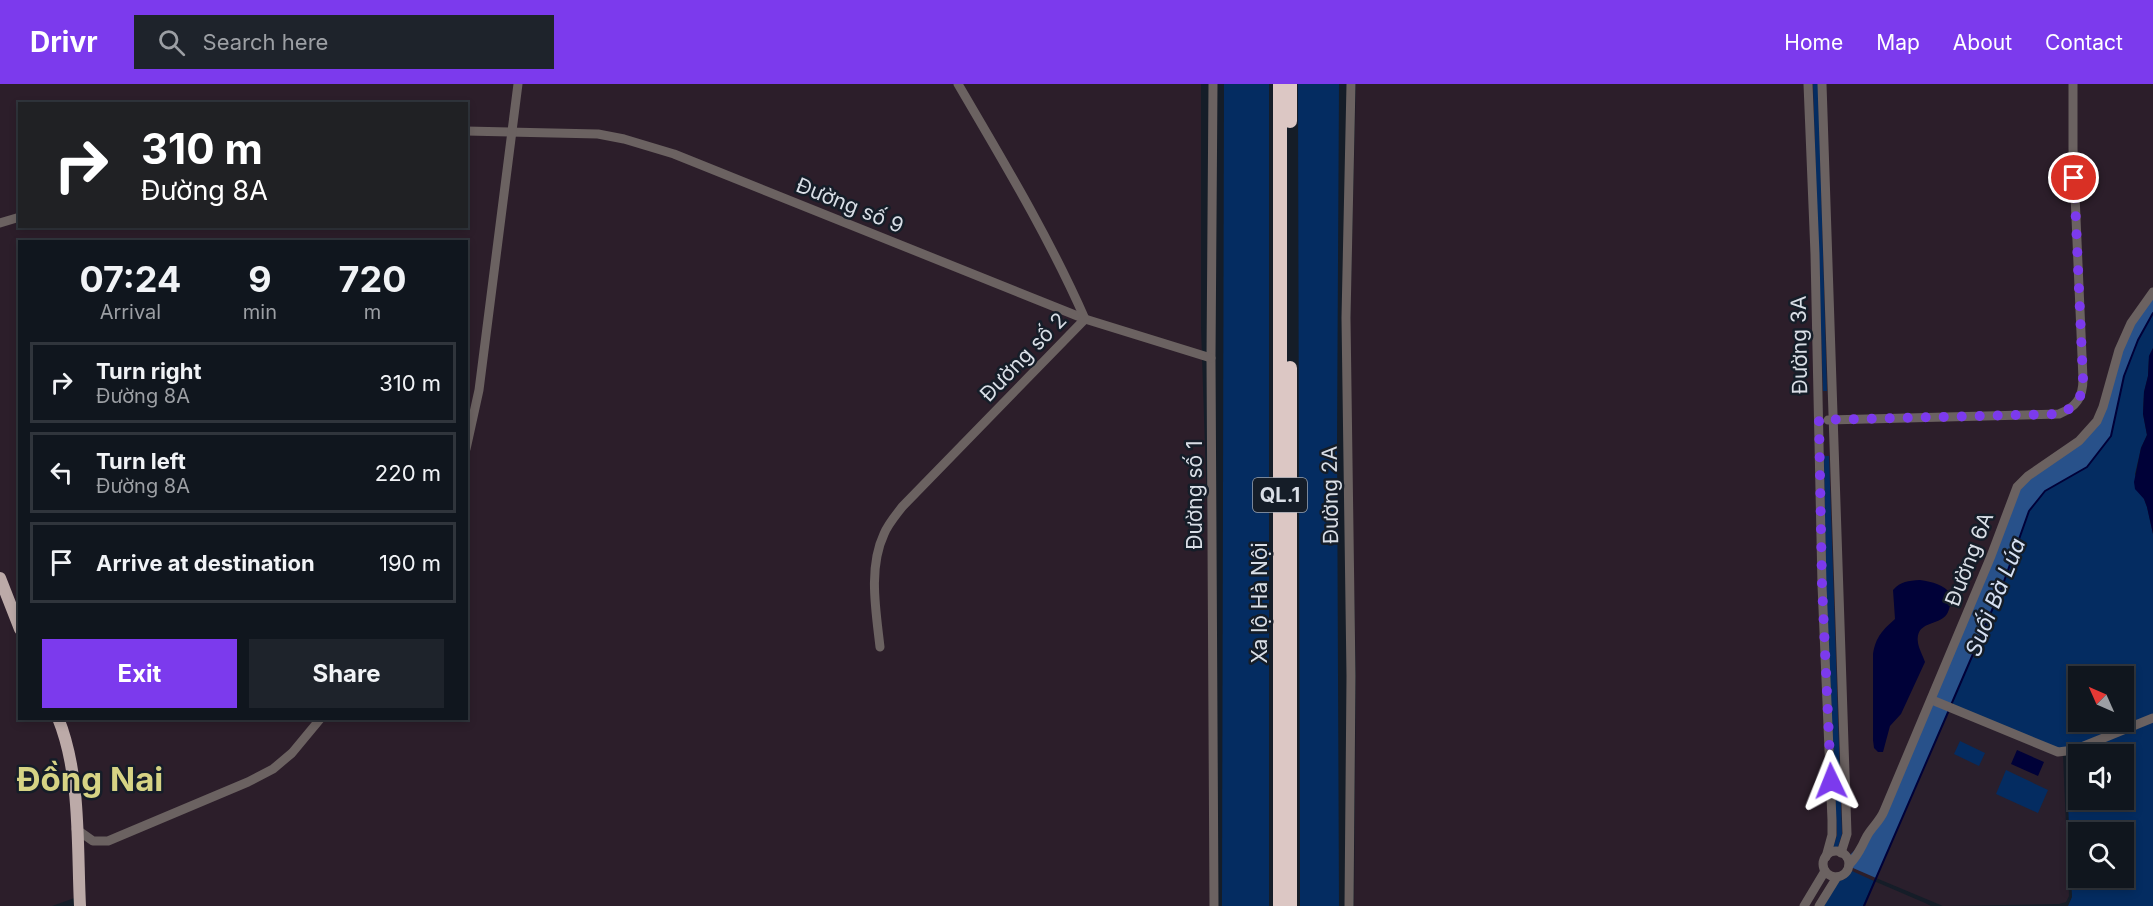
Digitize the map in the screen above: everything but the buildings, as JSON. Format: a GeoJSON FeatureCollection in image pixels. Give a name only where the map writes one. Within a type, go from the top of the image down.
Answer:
{"type":"FeatureCollection","features":[{"type":"Feature","properties":{"kind":"highway","name":"Xa lộ Hà Nội"},"geometry":{"type":"LineString","coordinates":[[1280,84],[1280,906]]}},
{"type":"Feature","properties":{"kind":"highway","name":"Xa lộ Hà Nội"},"geometry":{"type":"LineString","coordinates":[[1290,84],[1290,906]]}},
{"type":"Feature","properties":{"kind":"main road"},"geometry":{"type":"LineString","coordinates":[[0,578],[18,624]]}},
{"type":"Feature","properties":{"kind":"main road"},"geometry":{"type":"LineString","coordinates":[[59,720],[66,737],[74,790],[80,906]]}},
{"type":"Feature","properties":{"kind":"street"},"geometry":{"type":"LineString","coordinates":[[468,440],[479,390],[518,84]]}},
{"type":"Feature","properties":{"kind":"street","name":"Đường số 2"},"geometry":{"type":"LineString","coordinates":[[880,647],[874,581],[877,554],[883,535],[890,523],[902,507],[1085,319],[1070,285],[1021,193],[958,84]]}},
{"type":"Feature","properties":{"kind":"street","name":"Đường số 1"},"geometry":{"type":"LineString","coordinates":[[1213,84],[1211,358],[1214,906]]}},
{"type":"Feature","properties":{"kind":"street","name":"Đường 2A"},"geometry":{"type":"LineString","coordinates":[[1349,906],[1351,676],[1346,318],[1352,84]]}},
{"type":"Feature","properties":{"kind":"street","name":"Đường 3A"},"geometry":{"type":"LineString","coordinates":[[1808,84],[1822,585],[1832,820],[1832,835],[1826,857]]}},
{"type":"Feature","properties":{"kind":"street","name":"Đường 3A"},"geometry":{"type":"LineString","coordinates":[[1822,84],[1846,830],[1841,853]]}},
{"type":"Feature","properties":{"kind":"street"},"geometry":{"type":"LineString","coordinates":[[1819,420],[2059,414],[2070,410],[2078,402],[2083,392],[2083,379],[2073,159],[2073,84]]}},
{"type":"Feature","properties":{"kind":"street","name":"Đường số 9"},"geometry":{"type":"LineString","coordinates":[[468,131],[598,134],[674,154],[1085,319],[1211,358]]}},
{"type":"Feature","properties":{"kind":"street"},"geometry":{"type":"LineString","coordinates":[[0,223],[18,218]]}},
{"type":"Feature","properties":{"kind":"street","name":"Đường 6A"},"geometry":{"type":"LineString","coordinates":[[1849,865],[1860,853],[1868,834],[1881,818],[1936,701],[2017,487],[2028,476],[2079,441],[2097,421],[2119,350],[2131,323],[2153,292]]}},
{"type":"Feature","properties":{"kind":"street"},"geometry":{"type":"LineString","coordinates":[[1936,701],[2053,751],[2064,753],[2153,718]]}},
{"type":"Feature","properties":{"kind":"street"},"geometry":{"type":"LineString","coordinates":[[76,829],[93,841],[108,841],[248,782],[273,769],[292,753],[319,720]]}},
{"type":"Feature","properties":{"kind":"street"},"geometry":{"type":"LineString","coordinates":[[1846,830],[1855,834],[1868,834]]}},
{"type":"Feature","properties":{"kind":"street"},"geometry":{"type":"LineString","coordinates":[[1833,852],[1841,853],[1848,859],[1849,865],[1844,874],[1837,877],[1830,876],[1823,864],[1826,857],[1833,852]]}},
{"type":"Feature","properties":{"kind":"street"},"geometry":{"type":"LineString","coordinates":[[1804,906],[1825,871]]}},
{"type":"Feature","properties":{"kind":"street"},"geometry":{"type":"LineString","coordinates":[[1819,906],[1837,877]]}},
{"type":"Feature","properties":{"kind":"shaded area"},"geometry":{"type":"Polygon","coordinates":[[[0,84],[1201,84],[1201,327],[1210,597],[1211,906],[84,906],[83,895],[52,906],[0,906],[0,84]]]}},
{"type":"Feature","properties":{"kind":"shaded area"},"geometry":{"type":"Polygon","coordinates":[[[1224,84],[1269,84],[1269,906],[1222,906],[1224,84]]]}},
{"type":"Feature","properties":{"kind":"shaded area"},"geometry":{"type":"Polygon","coordinates":[[[1298,84],[1339,84],[1337,441],[1339,906],[1300,906],[1298,84]]]}},
{"type":"Feature","properties":{"kind":"shaded area"},"geometry":{"type":"Polygon","coordinates":[[[1356,84],[2153,84],[2153,313],[1971,657],[1874,881],[1851,872],[1824,906],[1354,906],[1356,674],[1349,365],[1356,84]]]}},
{"type":"Feature","properties":{"kind":"shaded area"},"geometry":{"type":"Polygon","coordinates":[[[1813,84],[1818,84],[1827,391],[1823,391],[1813,84]]]}},
{"type":"Feature","properties":{"kind":"shaded area"},"geometry":{"type":"Polygon","coordinates":[[[2153,296],[2153,313],[2138,340],[2124,376],[2111,436],[2087,467],[2045,491],[2029,511],[2002,587],[1876,878],[1853,868],[1850,855],[1869,836],[2019,488],[2093,431],[2121,350],[2133,325],[2153,296]]]}},
{"type":"Feature","properties":{"kind":"shaded area"},"geometry":{"type":"Polygon","coordinates":[[[2153,313],[2153,348],[2149,356],[2144,392],[2143,414],[2147,435],[2141,448],[2135,474],[2147,507],[2153,534],[2153,906],[2068,906],[2072,897],[2072,888],[2134,888],[2134,822],[2069,822],[2068,810],[2134,810],[2134,744],[2068,744],[2068,802],[2066,755],[1951,705],[2002,587],[2029,511],[2045,491],[2064,479],[2111,436],[2124,376],[2138,340],[2153,313]]]}},
{"type":"Feature","properties":{"kind":"shaded area"},"geometry":{"type":"Polygon","coordinates":[[[2153,348],[2153,534],[2147,507],[2144,499],[2135,489],[2134,482],[2141,448],[2147,435],[2143,414],[2144,392],[2149,356],[2153,348]]]}},
{"type":"Feature","properties":{"kind":"shaded area"},"geometry":{"type":"Polygon","coordinates":[[[1824,456],[1829,456],[1842,834],[1838,847],[1833,848],[1837,835],[1826,585],[1824,456]]]}},
{"type":"Feature","properties":{"kind":"shaded area"},"geometry":{"type":"Polygon","coordinates":[[[1920,580],[1945,588],[1952,595],[1950,605],[1943,618],[1923,627],[1920,631],[1918,643],[1925,662],[1901,714],[1890,726],[1883,752],[1878,752],[1874,748],[1873,740],[1874,648],[1881,634],[1895,619],[1893,590],[1902,583],[1920,580]]]}},
{"type":"Feature","properties":{"kind":"shaded area"},"geometry":{"type":"Polygon","coordinates":[[[1949,710],[2063,755],[2069,896],[2066,902],[1943,906],[1876,878],[1949,710]]]}},
{"type":"Feature","properties":{"kind":"shaded area"},"geometry":{"type":"Polygon","coordinates":[[[1960,741],[1985,753],[1979,766],[1954,754],[1960,741]]]}},
{"type":"Feature","properties":{"kind":"shaded area"},"geometry":{"type":"Polygon","coordinates":[[[2017,750],[2044,762],[2038,776],[2011,764],[2017,750]]]}},
{"type":"Feature","properties":{"kind":"shaded area"},"geometry":{"type":"Polygon","coordinates":[[[2006,770],[2048,790],[2038,813],[1996,794],[2006,770]]]}},
{"type":"Feature","properties":{"kind":"shaded area"},"geometry":{"type":"Polygon","coordinates":[[[1852,871],[1874,881],[1863,906],[1824,906],[1839,881],[1845,879],[1852,871]]]}},
{"type":"Feature","properties":{"kind":"shaded area"},"geometry":{"type":"Polygon","coordinates":[[[1874,881],[1925,903],[1931,906],[1864,906],[1874,881]]]}},
{"type":"Feature","properties":{"kind":"waterway","name":"Suối Bà Lúa"},"geometry":{"type":"LineString","coordinates":[[1951,705],[2002,587],[2029,511],[2045,491],[2087,467],[2111,436],[2124,376],[2138,340],[2153,313]]}},
{"type":"Feature","properties":{"kind":"waterway","name":"Suối Bà Lúa"},"geometry":{"type":"LineString","coordinates":[[1864,906],[1949,710]]}},
{"type":"Feature","properties":{"kind":"district","name":"Đồng Nai"},"geometry":{"type":"Point","coordinates":[90,779]}},
{"type":"Feature","properties":{"kind":"route"},"geometry":{"type":"LineString","coordinates":[[1831,781],[1822,585],[1819,420],[2059,414],[2070,410],[2078,402],[2083,392],[2074,178]]}}]}
